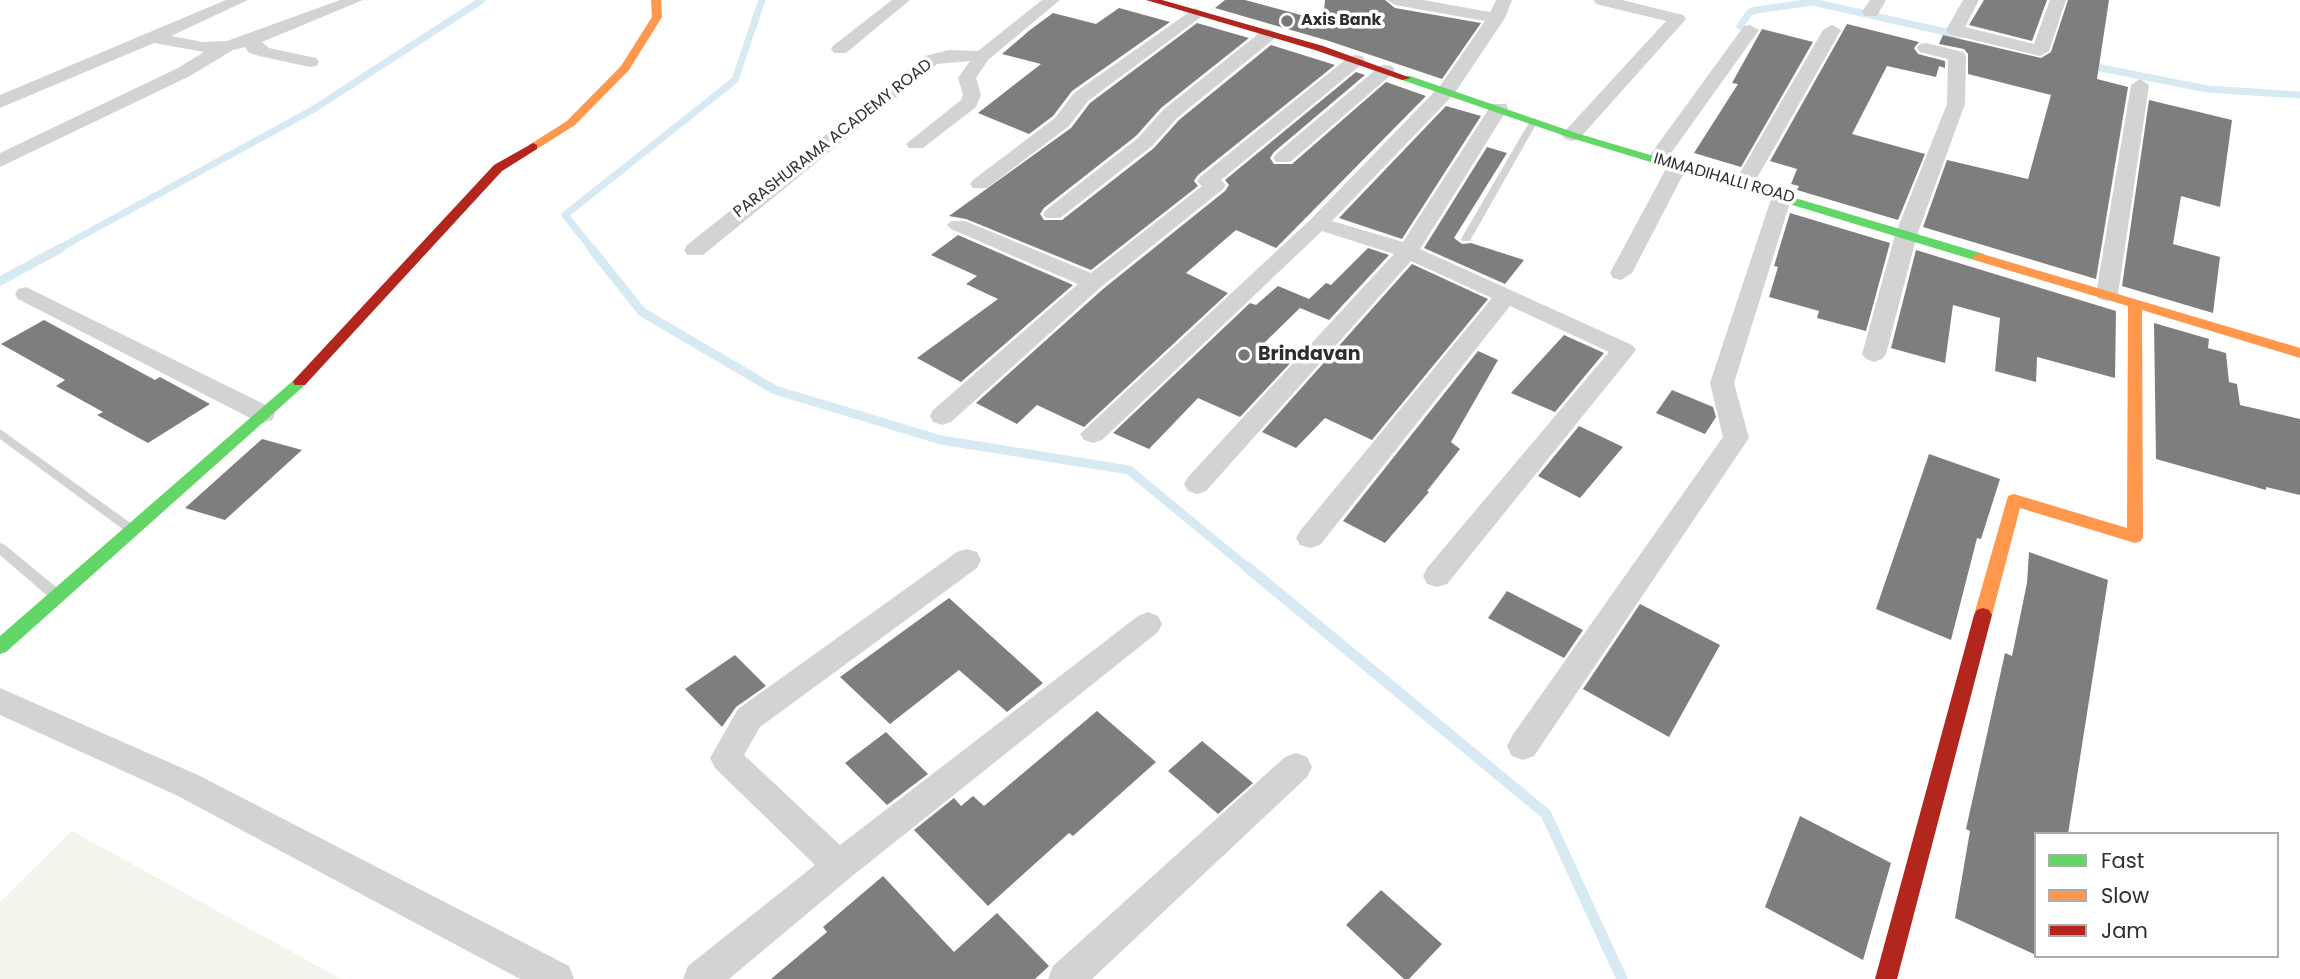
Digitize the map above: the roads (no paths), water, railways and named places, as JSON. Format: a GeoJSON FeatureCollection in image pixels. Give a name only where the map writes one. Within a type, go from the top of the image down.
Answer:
{"type":"FeatureCollection","features":[{"type":"Feature","properties":{"kind":"street"},"geometry":{"type":"LineString","coordinates":[[0,102],[240,0]]}},
{"type":"Feature","properties":{"kind":"street"},"geometry":{"type":"LineString","coordinates":[[155,38],[203,47],[227,46],[252,40],[355,0]]}},
{"type":"Feature","properties":{"kind":"street"},"geometry":{"type":"LineString","coordinates":[[0,647],[307,376],[498,168],[571,123],[625,68],[657,17],[656,0]]}},
{"type":"Feature","properties":{"kind":"street"},"geometry":{"type":"LineString","coordinates":[[840,50],[902,0]]}},
{"type":"Feature","properties":{"kind":"street"},"geometry":{"type":"LineString","coordinates":[[916,144],[969,103],[972,95],[967,78],[982,56],[1052,0]]}},
{"type":"Feature","properties":{"kind":"street","name":"IMMADIHALLI ROAD"},"geometry":{"type":"LineString","coordinates":[[1151,0],[1187,7],[1356,60],[1572,135],[2300,353]]}},
{"type":"Feature","properties":{"kind":"street"},"geometry":{"type":"LineString","coordinates":[[1395,0],[1496,18]]}},
{"type":"Feature","properties":{"kind":"street"},"geometry":{"type":"LineString","coordinates":[[1093,434],[1318,223],[1447,90],[1496,18],[1504,0]]}},
{"type":"Feature","properties":{"kind":"street"},"geometry":{"type":"LineString","coordinates":[[1572,135],[1677,19],[1602,0]]}},
{"type":"Feature","properties":{"kind":"street"},"geometry":{"type":"LineString","coordinates":[[1971,0],[1955,30],[2040,51],[2059,0]]}},
{"type":"Feature","properties":{"kind":"street"},"geometry":{"type":"LineString","coordinates":[[980,184],[1062,122],[1081,97],[1187,7]]}},
{"type":"Feature","properties":{"kind":"street"},"geometry":{"type":"LineString","coordinates":[[1657,159],[1750,30]]}},
{"type":"Feature","properties":{"kind":"street"},"geometry":{"type":"LineString","coordinates":[[1743,185],[1832,30]]}},
{"type":"Feature","properties":{"kind":"street"},"geometry":{"type":"LineString","coordinates":[[1053,214],[1144,142],[1170,114],[1269,34]]}},
{"type":"Feature","properties":{"kind":"street"},"geometry":{"type":"LineString","coordinates":[[252,40],[255,49],[310,62]]}},
{"type":"Feature","properties":{"kind":"street"},"geometry":{"type":"LineString","coordinates":[[0,161],[176,76],[227,46]]}},
{"type":"Feature","properties":{"kind":"street"},"geometry":{"type":"LineString","coordinates":[[1874,354],[1906,235],[1956,104],[1957,56],[1926,48]]}},
{"type":"Feature","properties":{"kind":"street","name":"PARASHURAMA ACADEMY ROAD"},"geometry":{"type":"LineString","coordinates":[[695,250],[932,60],[949,55],[982,56]]}},
{"type":"Feature","properties":{"kind":"street"},"geometry":{"type":"LineString","coordinates":[[942,416],[1093,282],[1216,185],[1208,181],[1356,60]]}},
{"type":"Feature","properties":{"kind":"street"},"geometry":{"type":"LineString","coordinates":[[1283,158],[1386,71]]}},
{"type":"Feature","properties":{"kind":"street"},"geometry":{"type":"LineString","coordinates":[[2107,294],[2140,85]]}},
{"type":"Feature","properties":{"kind":"street"},"geometry":{"type":"LineString","coordinates":[[1197,484],[1408,251],[1499,108]]}},
{"type":"Feature","properties":{"kind":"street"},"geometry":{"type":"LineString","coordinates":[[1621,273],[1678,165]]}},
{"type":"Feature","properties":{"kind":"street"},"geometry":{"type":"LineString","coordinates":[[1523,746],[1736,438],[1722,383],[1782,196]]}},
{"type":"Feature","properties":{"kind":"street"},"geometry":{"type":"LineString","coordinates":[[1318,223],[1408,251],[1623,350],[1437,576]]}},
{"type":"Feature","properties":{"kind":"street"},"geometry":{"type":"LineString","coordinates":[[958,225],[1093,282]]}},
{"type":"Feature","properties":{"kind":"street"},"geometry":{"type":"LineString","coordinates":[[26,294],[263,414]]}},
{"type":"Feature","properties":{"kind":"street"},"geometry":{"type":"LineString","coordinates":[[1310,538],[1505,297]]}},
{"type":"Feature","properties":{"kind":"street"},"geometry":{"type":"LineString","coordinates":[[1886,979],[2014,500],[2135,537],[2135,303]]}},
{"type":"Feature","properties":{"kind":"street"},"geometry":{"type":"LineString","coordinates":[[839,866],[726,758],[750,718],[967,560]]}},
{"type":"Feature","properties":{"kind":"street"},"geometry":{"type":"LineString","coordinates":[[701,979],[839,866],[1148,624]]}},
{"type":"Feature","properties":{"kind":"street"},"geometry":{"type":"LineString","coordinates":[[0,701],[187,785],[556,979]]}},
{"type":"Feature","properties":{"kind":"street"},"geometry":{"type":"LineString","coordinates":[[1066,979],[1296,767]]}},
{"type":"Feature","properties":{"kind":"lane"},"geometry":{"type":"LineString","coordinates":[[1466,239],[1534,121]]}},
{"type":"Feature","properties":{"kind":"lane"},"geometry":{"type":"LineString","coordinates":[[0,433],[132,530]]}},
{"type":"Feature","properties":{"kind":"lane"},"geometry":{"type":"LineString","coordinates":[[0,548],[57,596]]}},
{"type":"Feature","properties":{"kind":"waterway"},"geometry":{"type":"LineString","coordinates":[[58,249],[314,109],[482,0]]}},
{"type":"Feature","properties":{"kind":"waterway"},"geometry":{"type":"LineString","coordinates":[[592,249],[565,215],[735,80],[762,0]]}},
{"type":"Feature","properties":{"kind":"waterway"},"geometry":{"type":"LineString","coordinates":[[1740,26],[1750,12],[1756,10],[1813,2],[1959,35]]}},
{"type":"Feature","properties":{"kind":"waterway"},"geometry":{"type":"LineString","coordinates":[[2086,65],[2207,89],[2300,95]]}},
{"type":"Feature","properties":{"kind":"waterway"},"geometry":{"type":"LineString","coordinates":[[0,281],[61,248]]}},
{"type":"Feature","properties":{"kind":"waterway"},"geometry":{"type":"LineString","coordinates":[[591,248],[642,312],[775,390],[941,440],[1129,470],[1249,569]]}},
{"type":"Feature","properties":{"kind":"waterway"},"geometry":{"type":"LineString","coordinates":[[1247,567],[1546,814],[1622,979]]}},
{"type":"Feature","properties":{"kind":"place","name":"Axis Bank"},"geometry":{"type":"Point","coordinates":[1287,21]}},
{"type":"Feature","properties":{"kind":"place","name":"Brindavan"},"geometry":{"type":"Point","coordinates":[1244,355]}}]}
